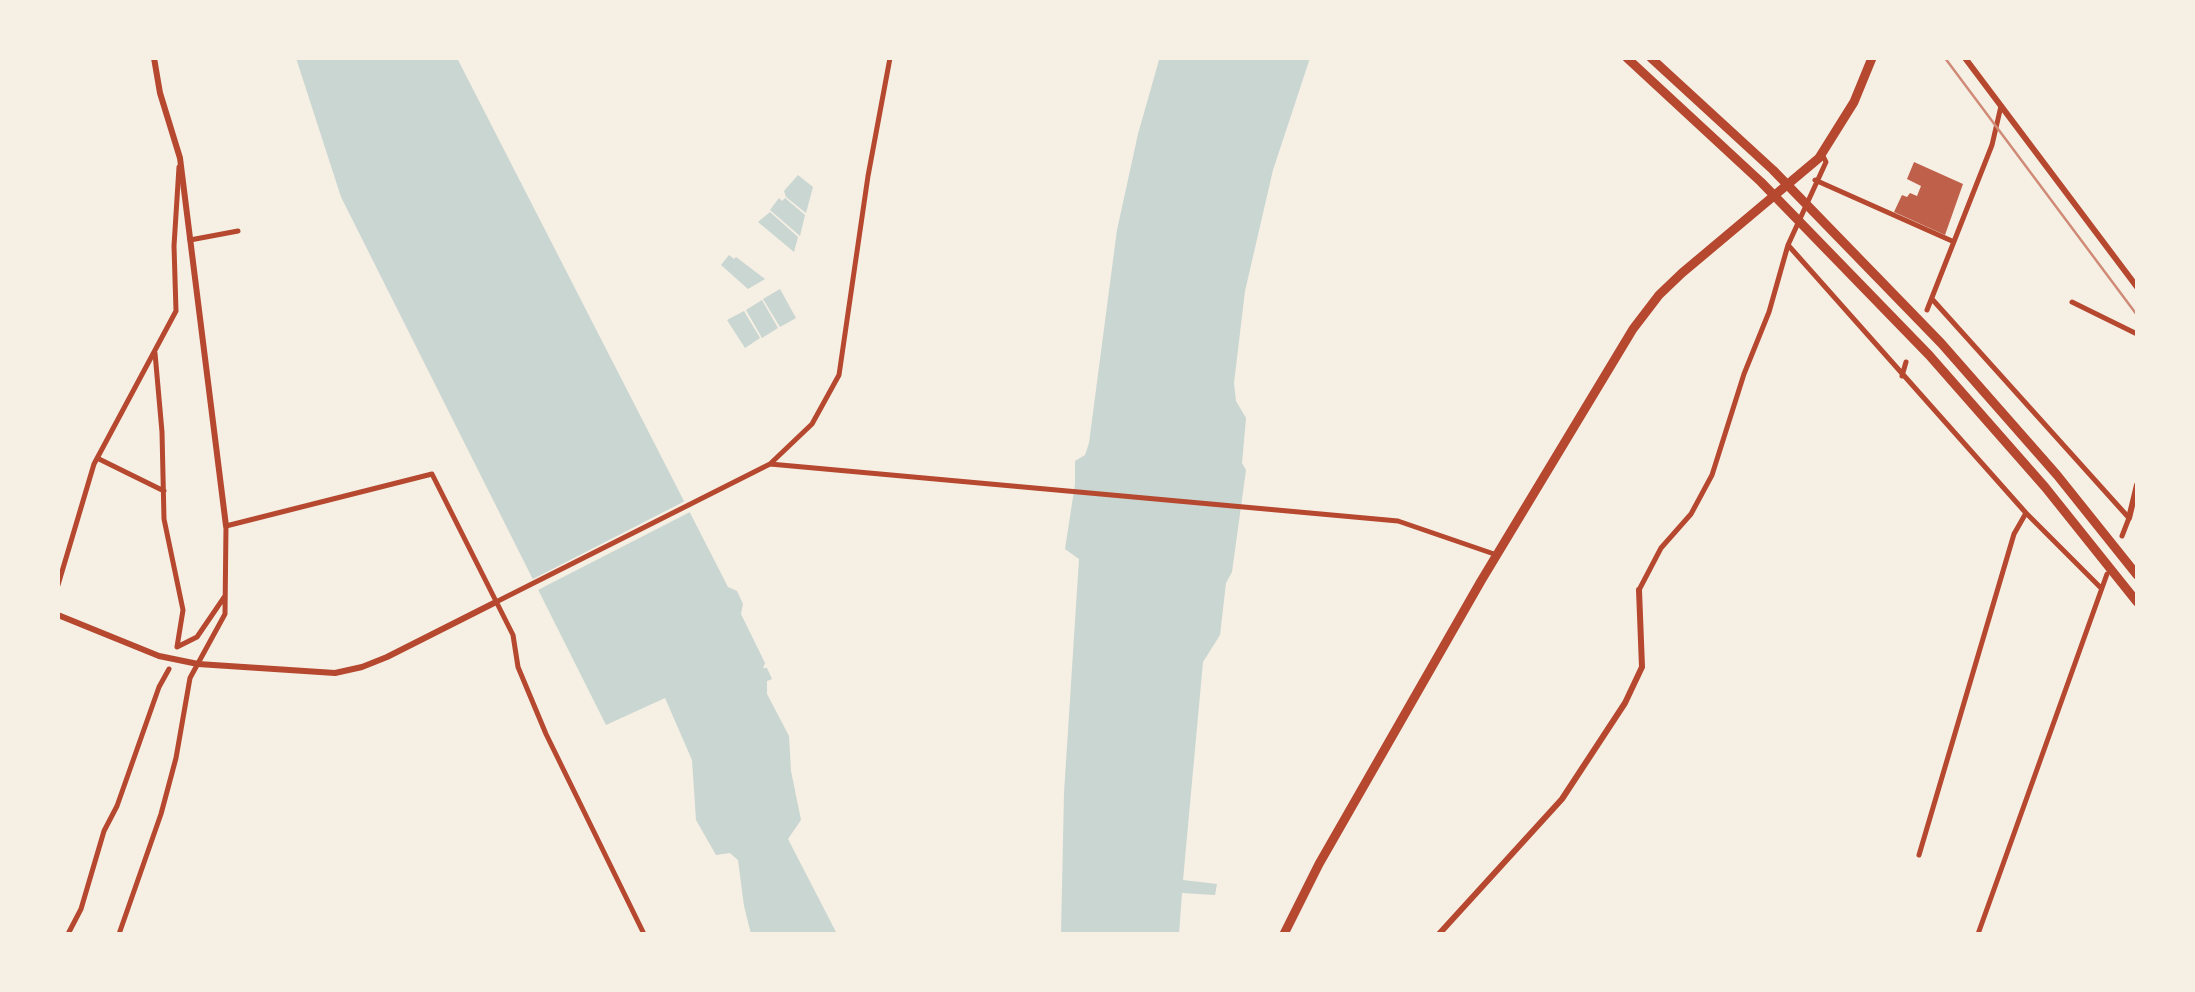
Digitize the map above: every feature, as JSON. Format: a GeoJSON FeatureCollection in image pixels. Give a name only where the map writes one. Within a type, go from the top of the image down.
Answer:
{"type":"FeatureCollection","features":[{"type":"Feature","properties":{"kind":"highway"},"geometry":{"type":"LineString","coordinates":[[1627,58],[1808,229],[1989,421],[2137,602]]}},
{"type":"Feature","properties":{"kind":"highway"},"geometry":{"type":"LineString","coordinates":[[1651,58],[1821,218],[1999,408],[2137,575]]}},
{"type":"Feature","properties":{"kind":"highway"},"geometry":{"type":"LineString","coordinates":[[1284,934],[1319,864],[1497,555],[1633,330],[1659,295],[1822,154],[1854,102],[1872,58]]}},
{"type":"Feature","properties":{"kind":"street"},"geometry":{"type":"LineString","coordinates":[[119,934],[161,814],[176,758],[184,703],[198,664],[219,630],[225,614],[226,594],[226,526],[180,158],[160,93],[154,58]]}},
{"type":"Feature","properties":{"kind":"street"},"geometry":{"type":"LineString","coordinates":[[58,615],[159,656],[198,664],[314,673],[348,671],[387,657],[770,464],[812,424],[839,374],[867,176],[890,58]]}},
{"type":"Feature","properties":{"kind":"street"},"geometry":{"type":"LineString","coordinates":[[1965,58],[2137,286]]}},
{"type":"Feature","properties":{"kind":"street"},"geometry":{"type":"LineString","coordinates":[[1927,310],[1992,145],[2001,106]]}},
{"type":"Feature","properties":{"kind":"street"},"geometry":{"type":"LineString","coordinates":[[1439,934],[1562,799],[1625,703],[1642,667],[1640,590],[1661,548],[1690,514],[1712,475],[1744,374],[1769,312],[1788,245],[1815,180],[1826,162],[1822,154]]}},
{"type":"Feature","properties":{"kind":"street"},"geometry":{"type":"LineString","coordinates":[[58,585],[85,485],[155,353],[178,303],[174,246],[180,158]]}},
{"type":"Feature","properties":{"kind":"street"},"geometry":{"type":"LineString","coordinates":[[1815,180],[1952,241]]}},
{"type":"Feature","properties":{"kind":"street"},"geometry":{"type":"LineString","coordinates":[[190,240],[237,232]]}},
{"type":"Feature","properties":{"kind":"street"},"geometry":{"type":"LineString","coordinates":[[1788,245],[2026,513],[2101,588]]}},
{"type":"Feature","properties":{"kind":"street"},"geometry":{"type":"LineString","coordinates":[[1932,299],[2129,518]]}},
{"type":"Feature","properties":{"kind":"street"},"geometry":{"type":"LineString","coordinates":[[2072,302],[2137,334]]}},
{"type":"Feature","properties":{"kind":"street"},"geometry":{"type":"LineString","coordinates":[[155,353],[163,432],[164,519],[183,610],[177,648],[197,636],[226,594]]}},
{"type":"Feature","properties":{"kind":"street"},"geometry":{"type":"LineString","coordinates":[[1902,376],[1906,362]]}},
{"type":"Feature","properties":{"kind":"street"},"geometry":{"type":"LineString","coordinates":[[2052,441],[2054,434]]}},
{"type":"Feature","properties":{"kind":"street"},"geometry":{"type":"LineString","coordinates":[[97,458],[163,491]]}},
{"type":"Feature","properties":{"kind":"street"},"geometry":{"type":"LineString","coordinates":[[770,464],[1398,521],[1497,555]]}},
{"type":"Feature","properties":{"kind":"street"},"geometry":{"type":"LineString","coordinates":[[226,526],[432,474],[513,635],[518,667],[546,734],[644,934]]}},
{"type":"Feature","properties":{"kind":"street"},"geometry":{"type":"LineString","coordinates":[[2122,536],[2137,485]]}},
{"type":"Feature","properties":{"kind":"street"},"geometry":{"type":"LineString","coordinates":[[1920,855],[2014,534],[2026,513]]}},
{"type":"Feature","properties":{"kind":"street"},"geometry":{"type":"LineString","coordinates":[[1978,934],[2107,574]]}},
{"type":"Feature","properties":{"kind":"street"},"geometry":{"type":"LineString","coordinates":[[68,934],[81,909],[104,831],[117,806],[159,687],[169,668]]}},
{"type":"Feature","properties":{"kind":"shaded area"},"geometry":{"type":"Polygon","coordinates":[[[296,58],[457,58],[728,587],[737,591],[743,604],[741,614],[765,663],[763,668],[767,668],[772,679],[767,681],[767,694],[789,736],[791,771],[801,820],[788,839],[837,934],[751,934],[738,860],[730,853],[716,855],[696,820],[692,760],[665,698],[606,725],[341,197],[296,58]]]}},
{"type":"Feature","properties":{"kind":"shaded area"},"geometry":{"type":"Polygon","coordinates":[[[1310,58],[1273,170],[1245,291],[1234,383],[1236,401],[1246,418],[1242,463],[1246,470],[1232,572],[1226,583],[1220,635],[1203,662],[1183,880],[1217,884],[1215,895],[1182,893],[1179,934],[1061,934],[1064,793],[1079,559],[1065,549],[1075,484],[1075,461],[1085,455],[1089,443],[1117,230],[1138,134],[1159,60],[1310,58]]]}},
{"type":"Feature","properties":{"kind":"shaded area"},"geometry":{"type":"Polygon","coordinates":[[[798,175],[813,187],[806,213],[786,197],[784,191],[798,175]]]}},
{"type":"Feature","properties":{"kind":"shaded area"},"geometry":{"type":"Polygon","coordinates":[[[779,198],[782,201],[785,198],[805,215],[800,236],[770,210],[779,198]]]}},
{"type":"Feature","properties":{"kind":"shaded area"},"geometry":{"type":"Polygon","coordinates":[[[770,212],[798,237],[794,252],[758,222],[770,212]]]}},
{"type":"Feature","properties":{"kind":"shaded area"},"geometry":{"type":"Polygon","coordinates":[[[729,255],[734,259],[736,257],[765,279],[748,289],[721,265],[729,255]]]}},
{"type":"Feature","properties":{"kind":"shaded area"},"geometry":{"type":"Polygon","coordinates":[[[780,289],[796,318],[780,327],[763,299],[780,289]]]}},
{"type":"Feature","properties":{"kind":"shaded area"},"geometry":{"type":"Polygon","coordinates":[[[762,300],[778,328],[762,338],[746,310],[762,300]]]}},
{"type":"Feature","properties":{"kind":"shaded area"},"geometry":{"type":"Polygon","coordinates":[[[744,311],[760,338],[745,348],[727,320],[744,311]]]}},
{"type":"Feature","properties":{"kind":"pier"},"geometry":{"type":"Polygon","coordinates":[[[687,500],[692,511],[534,592],[529,581],[687,500]]]}},
{"type":"Feature","properties":{"kind":"building"},"geometry":{"type":"Polygon","coordinates":[[[1914,162],[1963,184],[1945,235],[1894,212],[1902,195],[1907,197],[1910,193],[1917,196],[1921,186],[1907,179],[1914,162]]]}},
{"type":"Feature","properties":{"kind":"railway"},"geometry":{"type":"LineString","coordinates":[[1945,58],[2137,315]]}}]}
